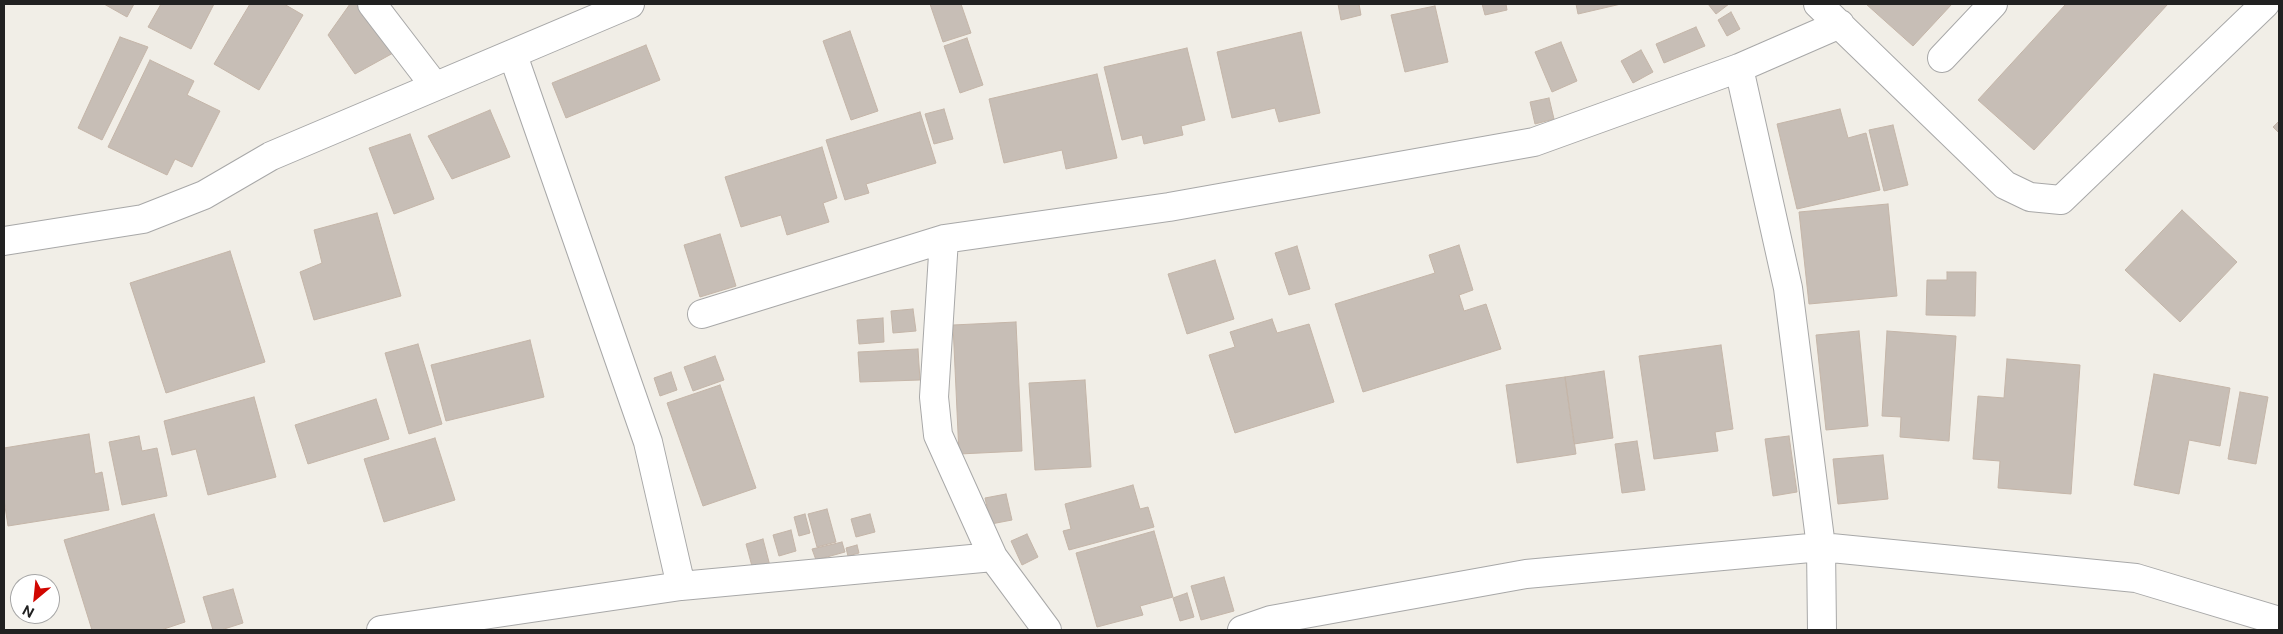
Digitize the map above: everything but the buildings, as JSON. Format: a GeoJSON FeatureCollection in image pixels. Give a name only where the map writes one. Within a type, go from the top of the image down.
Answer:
{"type":"FeatureCollection","features":[{"type":"Feature","properties":{"kind":"street"},"geometry":{"type":"LineString","coordinates":[[372,4],[434,85]]}},
{"type":"Feature","properties":{"kind":"street"},"geometry":{"type":"LineString","coordinates":[[4,241],[143,218],[204,195],[272,156],[434,85],[513,55],[630,4]]}},
{"type":"Feature","properties":{"kind":"street"},"geometry":{"type":"LineString","coordinates":[[1818,4],[2005,185],[2030,197],[2061,200],[2265,4]]}},
{"type":"Feature","properties":{"kind":"street"},"geometry":{"type":"LineString","coordinates":[[1942,58],[1993,4]]}},
{"type":"Feature","properties":{"kind":"street"},"geometry":{"type":"LineString","coordinates":[[702,314],[944,239],[1169,207],[1534,142],[1739,68],[1840,24]]}},
{"type":"Feature","properties":{"kind":"street"},"geometry":{"type":"LineString","coordinates":[[513,55],[648,442],[681,586]]}},
{"type":"Feature","properties":{"kind":"street"},"geometry":{"type":"LineString","coordinates":[[1739,68],[1788,288],[1821,547],[1822,630]]}},
{"type":"Feature","properties":{"kind":"street"},"geometry":{"type":"LineString","coordinates":[[944,239],[934,397],[938,435],[993,556],[1047,630]]}},
{"type":"Feature","properties":{"kind":"street"},"geometry":{"type":"LineString","coordinates":[[1242,630],[1271,620],[1526,574],[1821,547],[2136,578],[2279,621]]}},
{"type":"Feature","properties":{"kind":"street"},"geometry":{"type":"LineString","coordinates":[[395,629],[681,586],[993,556]]}}]}
